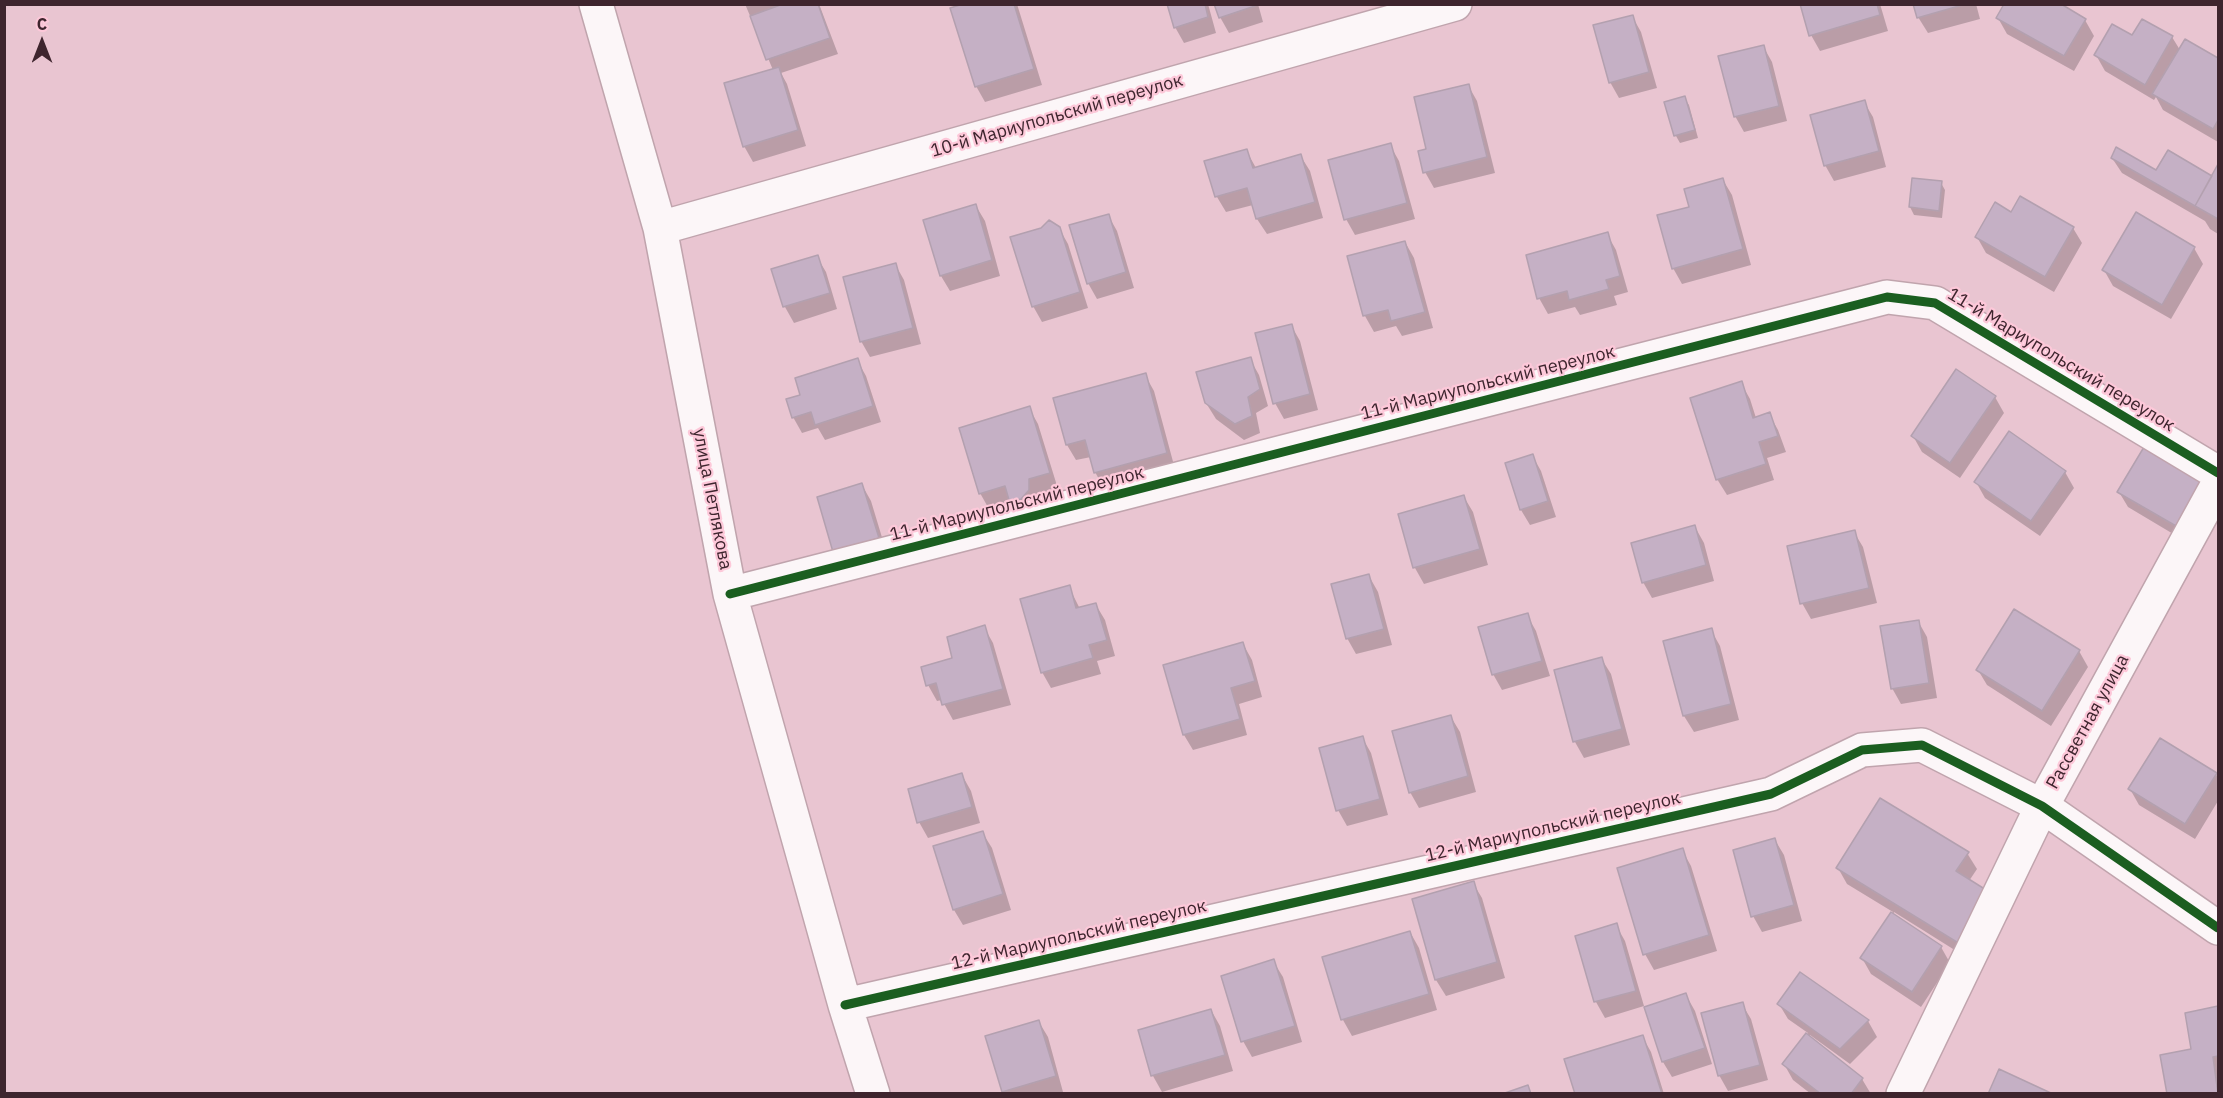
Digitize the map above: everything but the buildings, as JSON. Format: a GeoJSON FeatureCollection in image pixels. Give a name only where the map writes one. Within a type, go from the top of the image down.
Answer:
{"type":"FeatureCollection","features":[{"type":"Feature","properties":{"kind":"street","name":"улица Петлякова"},"geometry":{"type":"LineString","coordinates":[[596,4],[660,228],[730,594],[844,1005],[873,1094]]}},
{"type":"Feature","properties":{"kind":"street","name":"10-й Мариупольский переулок"},"geometry":{"type":"LineString","coordinates":[[660,228],[1455,4]]}},
{"type":"Feature","properties":{"kind":"street","name":"11-й Мариупольский переулок"},"geometry":{"type":"LineString","coordinates":[[730,594],[1887,297],[1935,303],[2218,473]]}},
{"type":"Feature","properties":{"kind":"street","name":"Рассветная улица"},"geometry":{"type":"LineString","coordinates":[[1903,1094],[2042,806],[2218,484]]}},
{"type":"Feature","properties":{"kind":"street","name":"12-й Мариупольский переулок"},"geometry":{"type":"LineString","coordinates":[[844,1005],[1772,794],[1862,750],[1922,745],[2042,806],[2218,928]]}},
{"type":"Feature","properties":{"kind":"cycle path"},"geometry":{"type":"LineString","coordinates":[[730,594],[1887,297],[1935,303],[2218,473]]}},
{"type":"Feature","properties":{"kind":"cycle path"},"geometry":{"type":"LineString","coordinates":[[845,1005],[1771,794],[1862,750],[1922,745],[2042,806],[2218,928]]}}]}
